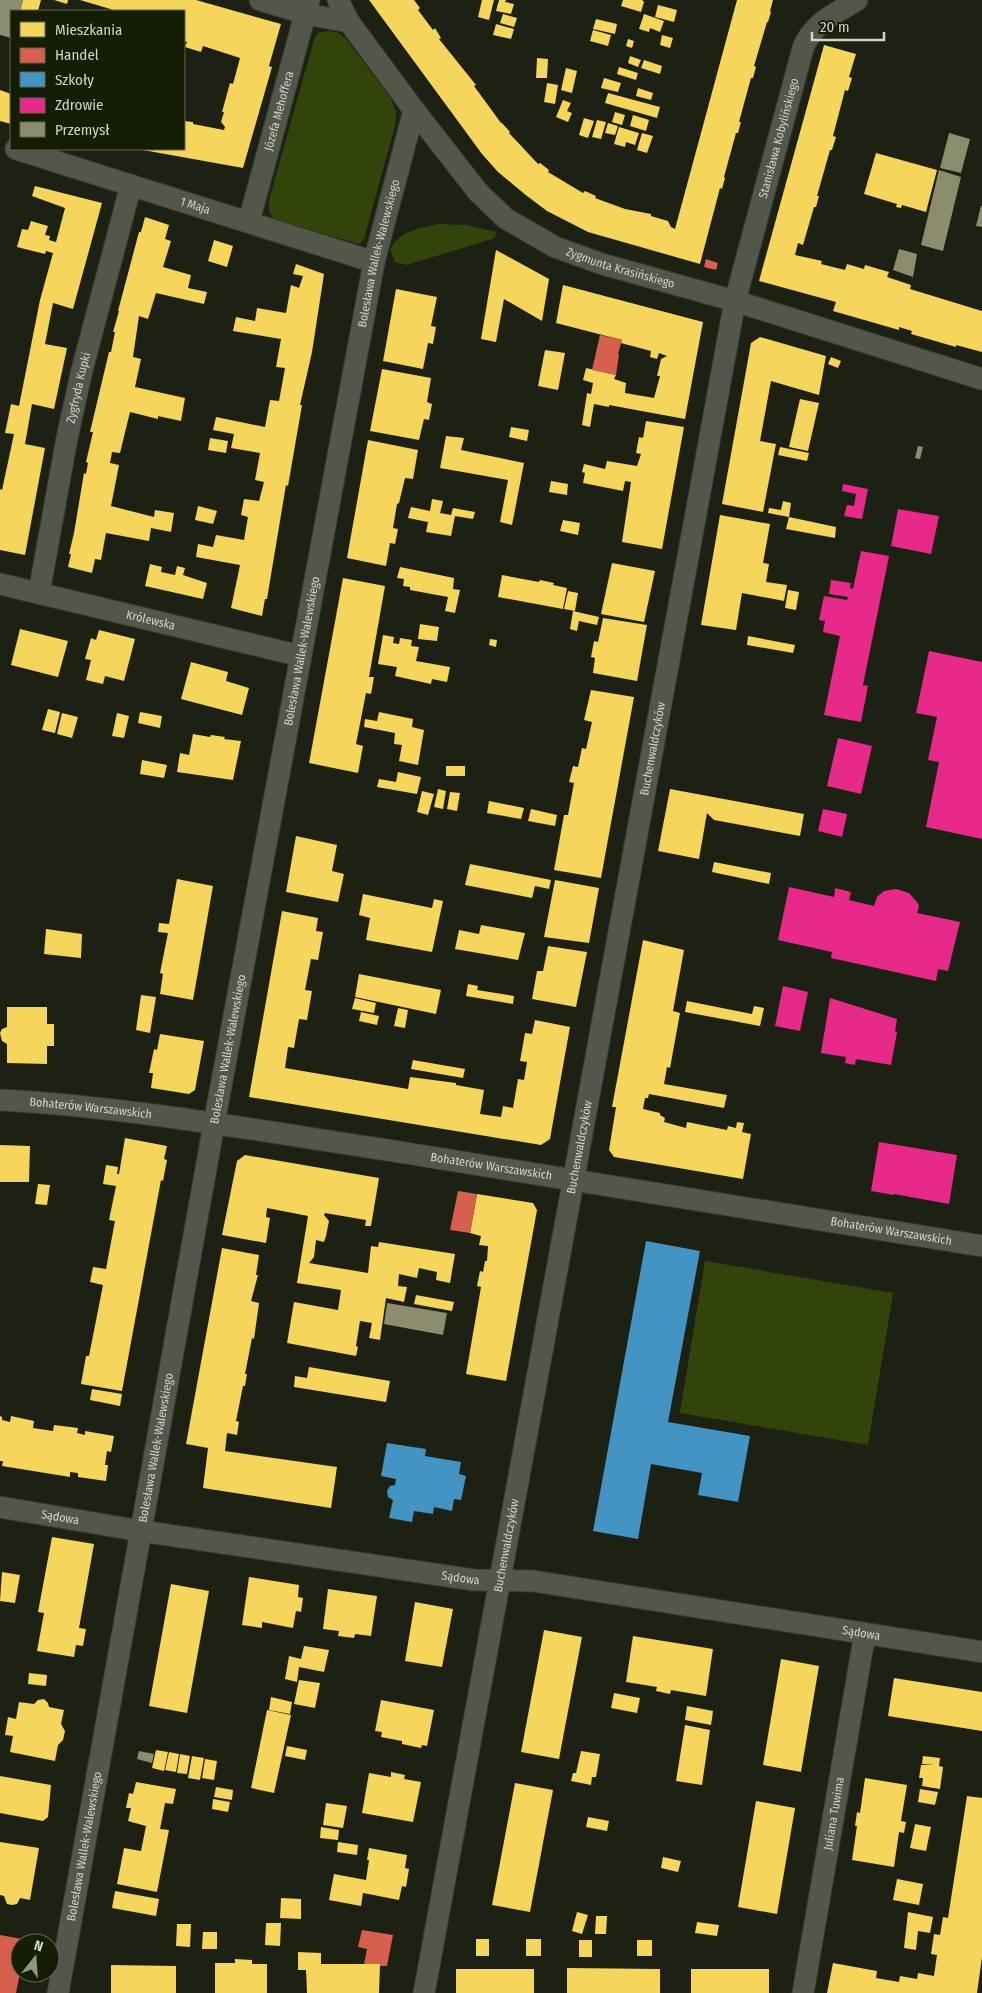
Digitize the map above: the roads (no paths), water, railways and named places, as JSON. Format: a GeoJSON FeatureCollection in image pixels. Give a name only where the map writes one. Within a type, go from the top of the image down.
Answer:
{"type":"FeatureCollection","features":[{"type":"Feature","properties":{"kind":"street"},"geometry":{"type":"LineString","coordinates":[[260,0],[308,7],[349,22]]}},
{"type":"Feature","properties":{"kind":"street","name":"Zygmunta Krasińskiego"},"geometry":{"type":"LineString","coordinates":[[338,0],[349,22],[414,110],[478,192],[506,218],[556,247],[602,264],[734,301],[982,379]]}},
{"type":"Feature","properties":{"kind":"street","name":"Stanisława Kobylińskiego"},"geometry":{"type":"LineString","coordinates":[[734,301],[803,48],[808,36],[816,26],[857,0]]}},
{"type":"Feature","properties":{"kind":"street","name":"Józefa Mehoffera"},"geometry":{"type":"LineString","coordinates":[[249,221],[308,7]]}},
{"type":"Feature","properties":{"kind":"street","name":"Bolesława Wallek-Walewskiego"},"geometry":{"type":"LineString","coordinates":[[58,1993],[214,1124],[374,262],[414,110]]}},
{"type":"Feature","properties":{"kind":"street","name":"1 Maja"},"geometry":{"type":"LineString","coordinates":[[19,150],[374,262]]}},
{"type":"Feature","properties":{"kind":"street","name":"Zygfryda Kupki"},"geometry":{"type":"LineString","coordinates":[[39,593],[67,438],[80,380],[131,185]]}},
{"type":"Feature","properties":{"kind":"street","name":"Buchenwaldczyków"},"geometry":{"type":"LineString","coordinates":[[424,1993],[734,301]]}},
{"type":"Feature","properties":{"kind":"street","name":"Królewska"},"geometry":{"type":"LineString","coordinates":[[0,584],[301,656]]}},
{"type":"Feature","properties":{"kind":"street","name":"Bohaterów Warszawskich"},"geometry":{"type":"LineString","coordinates":[[0,1100],[60,1103],[214,1124],[572,1178],[982,1246]]}},
{"type":"Feature","properties":{"kind":"street","name":"Sądowa"},"geometry":{"type":"LineString","coordinates":[[0,1507],[141,1531],[474,1580],[533,1581],[982,1652]]}},
{"type":"Feature","properties":{"kind":"street","name":"Juliana Tuwima"},"geometry":{"type":"LineString","coordinates":[[803,1993],[865,1633]]}}]}
